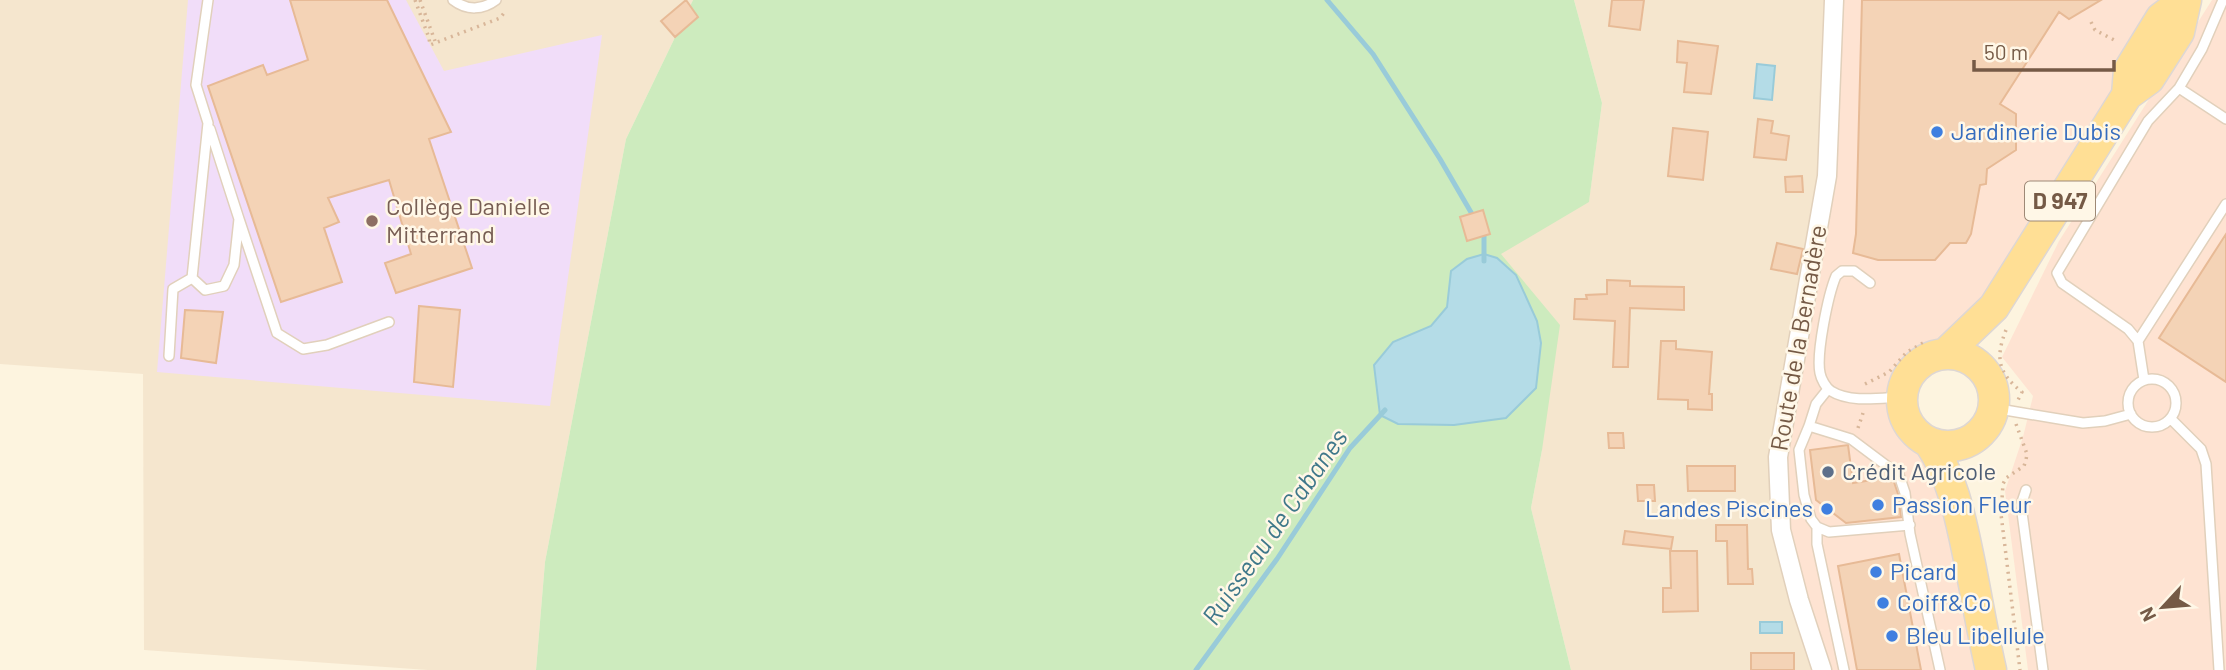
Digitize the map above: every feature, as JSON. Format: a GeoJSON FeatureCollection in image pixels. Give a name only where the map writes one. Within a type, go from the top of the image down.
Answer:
{"type":"FeatureCollection","features":[{"type":"Feature","properties":{"kind":"main road","name":"D 947"},"geometry":{"type":"LineString","coordinates":[[1980,367],[2001,315],[2127,95],[2129,70],[2161,18],[2186,0]]}},
{"type":"Feature","properties":{"kind":"main road","name":"D 947"},"geometry":{"type":"LineString","coordinates":[[1946,353],[2001,315]]}},
{"type":"Feature","properties":{"kind":"main road"},"geometry":{"type":"LineString","coordinates":[[1946,353],[1970,359],[1980,367],[2004,409],[1972,440],[1958,445],[1943,446],[1928,442],[1917,435],[1908,424],[1901,397],[1911,372],[1921,362],[1946,353]]}},
{"type":"Feature","properties":{"kind":"main road"},"geometry":{"type":"LineString","coordinates":[[1961,516],[1972,440]]}},
{"type":"Feature","properties":{"kind":"main road"},"geometry":{"type":"LineString","coordinates":[[1928,442],[1939,457],[1950,481],[1961,516],[1989,666]]}},
{"type":"Feature","properties":{"kind":"street","name":"Route de la Bernadère"},"geometry":{"type":"LineString","coordinates":[[1822,670],[1798,600],[1781,530],[1778,457],[1827,176],[1834,0]]}},
{"type":"Feature","properties":{"kind":"lane"},"geometry":{"type":"LineString","coordinates":[[208,0],[197,85],[277,333],[303,349],[327,345],[389,322]]}},
{"type":"Feature","properties":{"kind":"lane"},"geometry":{"type":"LineString","coordinates":[[453,0],[466,8],[478,9],[496,0]]}},
{"type":"Feature","properties":{"kind":"lane"},"geometry":{"type":"LineString","coordinates":[[2144,380],[2138,341],[2128,329],[2062,283],[2057,273],[2148,121],[2179,88],[2222,14],[2223,0]]}},
{"type":"Feature","properties":{"kind":"lane"},"geometry":{"type":"LineString","coordinates":[[2179,88],[2226,119]]}},
{"type":"Feature","properties":{"kind":"lane"},"geometry":{"type":"LineString","coordinates":[[192,278],[208,123]]}},
{"type":"Feature","properties":{"kind":"lane"},"geometry":{"type":"LineString","coordinates":[[2138,341],[2226,204]]}},
{"type":"Feature","properties":{"kind":"lane"},"geometry":{"type":"LineString","coordinates":[[192,278],[205,290],[224,286],[234,265],[239,219]]}},
{"type":"Feature","properties":{"kind":"lane"},"geometry":{"type":"LineString","coordinates":[[1870,283],[1854,271],[1842,271],[1836,276],[1820,350],[1820,374],[1828,389],[1838,394],[1851,397],[1901,397]]}},
{"type":"Feature","properties":{"kind":"lane"},"geometry":{"type":"LineString","coordinates":[[169,356],[173,289],[192,278]]}},
{"type":"Feature","properties":{"kind":"lane"},"geometry":{"type":"LineString","coordinates":[[2144,380],[2160,380],[2172,389],[2177,404],[2171,419],[2165,424],[2150,427],[2135,421],[2131,414],[2129,398],[2132,390],[2144,380]]}},
{"type":"Feature","properties":{"kind":"lane"},"geometry":{"type":"LineString","coordinates":[[1828,389],[1815,404],[1810,426],[1799,450],[1804,495],[1811,519],[1829,533],[1910,525]]}},
{"type":"Feature","properties":{"kind":"lane"},"geometry":{"type":"LineString","coordinates":[[2004,409],[2083,423],[2131,414]]}},
{"type":"Feature","properties":{"kind":"lane"},"geometry":{"type":"LineString","coordinates":[[2171,419],[2201,449],[2206,464],[2219,670]]}},
{"type":"Feature","properties":{"kind":"lane"},"geometry":{"type":"LineString","coordinates":[[1810,426],[1851,439],[1899,475],[1905,493],[1910,534],[1940,670]]}},
{"type":"Feature","properties":{"kind":"lane"},"geometry":{"type":"LineString","coordinates":[[2026,490],[2021,505],[2043,670]]}},
{"type":"Feature","properties":{"kind":"lane"},"geometry":{"type":"LineString","coordinates":[[1818,527],[1818,544],[1844,670]]}},
{"type":"Feature","properties":{"kind":"path"},"geometry":{"type":"LineString","coordinates":[[417,0],[435,42]]}},
{"type":"Feature","properties":{"kind":"path"},"geometry":{"type":"LineString","coordinates":[[417,0],[430,45],[500,18],[507,9]]}},
{"type":"Feature","properties":{"kind":"path"},"geometry":{"type":"LineString","coordinates":[[2001,315],[2000,364],[2009,381],[2022,392],[2004,409],[2025,447],[2026,460],[2024,466],[2006,478],[2003,484],[2001,514],[2020,670]]}},
{"type":"Feature","properties":{"kind":"shaded area"},"geometry":{"type":"Polygon","coordinates":[[[0,0],[693,0],[626,139],[545,562],[536,670],[428,670],[144,650],[143,374],[0,364],[0,0]]]}},
{"type":"Feature","properties":{"kind":"shaded area","name":"Collège Danielle Mitterrand"},"geometry":{"type":"Polygon","coordinates":[[[188,0],[406,0],[444,71],[602,35],[550,406],[157,372],[188,0]]]}},
{"type":"Feature","properties":{"kind":"shaded area"},"geometry":{"type":"Polygon","coordinates":[[[1574,0],[1837,0],[1818,670],[1571,670],[1531,508],[1542,450],[1500,253],[1589,201],[1602,103],[1574,0]]]}},
{"type":"Feature","properties":{"kind":"shaded area"},"geometry":{"type":"Polygon","coordinates":[[[1834,0],[2185,0],[2015,271],[1932,356],[1911,372],[1904,384],[1901,397],[1903,411],[1908,424],[1917,435],[1929,442],[1991,670],[1822,670],[1799,600],[1778,457],[1827,176],[1834,0]]]}},
{"type":"Feature","properties":{"kind":"shaded area"},"geometry":{"type":"Polygon","coordinates":[[[2212,0],[2226,0],[2226,670],[2028,670],[2005,491],[2033,396],[2002,357],[2059,241],[2212,0]]]}},
{"type":"Feature","properties":{"kind":"green space"},"geometry":{"type":"Polygon","coordinates":[[[693,0],[1574,0],[1602,103],[1589,202],[1501,254],[1560,325],[1531,508],[1571,670],[536,670],[545,562],[626,139],[693,0]]]}},
{"type":"Feature","properties":{"kind":"water"},"geometry":{"type":"Polygon","coordinates":[[[1757,64],[1775,66],[1772,100],[1754,98],[1757,64]]]}},
{"type":"Feature","properties":{"kind":"water"},"geometry":{"type":"Polygon","coordinates":[[[1484,254],[1497,258],[1516,275],[1537,321],[1541,343],[1536,388],[1506,418],[1454,425],[1398,424],[1380,415],[1374,365],[1393,342],[1431,326],[1447,307],[1451,271],[1467,259],[1484,254]]]}},
{"type":"Feature","properties":{"kind":"water"},"geometry":{"type":"Polygon","coordinates":[[[1760,622],[1782,622],[1782,633],[1760,633],[1760,622]]]}},
{"type":"Feature","properties":{"kind":"building"},"geometry":{"type":"Polygon","coordinates":[[[290,0],[387,0],[451,132],[429,139],[472,268],[396,293],[385,263],[411,254],[389,180],[328,198],[339,222],[324,228],[342,282],[281,302],[208,86],[263,65],[267,75],[308,60],[290,0]]]}},
{"type":"Feature","properties":{"kind":"building"},"geometry":{"type":"Polygon","coordinates":[[[686,0],[698,17],[675,37],[661,21],[686,0]]]}},
{"type":"Feature","properties":{"kind":"building"},"geometry":{"type":"Polygon","coordinates":[[[1612,0],[1644,0],[1640,30],[1609,26],[1612,0]]]}},
{"type":"Feature","properties":{"kind":"building","name":"Jardinerie Dubis"},"geometry":{"type":"Polygon","coordinates":[[[1862,0],[2101,0],[2069,19],[2059,12],[2000,104],[2016,114],[2016,150],[1987,169],[1986,184],[1980,185],[1971,234],[1966,243],[1950,243],[1935,260],[1878,260],[1853,253],[1856,234],[1862,0]]]}},
{"type":"Feature","properties":{"kind":"building"},"geometry":{"type":"Polygon","coordinates":[[[1678,41],[1718,46],[1711,94],[1684,92],[1687,63],[1677,62],[1678,41]]]}},
{"type":"Feature","properties":{"kind":"building"},"geometry":{"type":"Polygon","coordinates":[[[1758,119],[1773,121],[1771,133],[1789,136],[1786,160],[1754,157],[1758,119]]]}},
{"type":"Feature","properties":{"kind":"building"},"geometry":{"type":"Polygon","coordinates":[[[1673,128],[1708,132],[1703,180],[1668,176],[1673,128]]]}},
{"type":"Feature","properties":{"kind":"building"},"geometry":{"type":"Polygon","coordinates":[[[1802,176],[1803,192],[1786,192],[1785,177],[1802,176]]]}},
{"type":"Feature","properties":{"kind":"building"},"geometry":{"type":"Polygon","coordinates":[[[1483,210],[1490,234],[1467,241],[1460,217],[1483,210]]]}},
{"type":"Feature","properties":{"kind":"building"},"geometry":{"type":"Polygon","coordinates":[[[2226,234],[2226,382],[2159,338],[2226,234]]]}},
{"type":"Feature","properties":{"kind":"building"},"geometry":{"type":"Polygon","coordinates":[[[1777,243],[1803,249],[1797,274],[1771,269],[1777,243]]]}},
{"type":"Feature","properties":{"kind":"building"},"geometry":{"type":"Polygon","coordinates":[[[1607,280],[1630,281],[1630,286],[1684,287],[1684,310],[1630,308],[1628,367],[1613,367],[1615,321],[1574,319],[1575,299],[1587,299],[1586,295],[1607,294],[1607,280]]]}},
{"type":"Feature","properties":{"kind":"building"},"geometry":{"type":"Polygon","coordinates":[[[419,306],[460,310],[453,387],[414,382],[419,306]]]}},
{"type":"Feature","properties":{"kind":"building"},"geometry":{"type":"Polygon","coordinates":[[[185,310],[223,312],[216,363],[181,358],[185,310]]]}},
{"type":"Feature","properties":{"kind":"building"},"geometry":{"type":"Polygon","coordinates":[[[1661,341],[1676,341],[1676,349],[1712,352],[1709,394],[1712,394],[1712,410],[1688,409],[1688,400],[1658,399],[1661,341]]]}},
{"type":"Feature","properties":{"kind":"building"},"geometry":{"type":"Polygon","coordinates":[[[1608,433],[1623,433],[1624,448],[1609,448],[1608,433]]]}},
{"type":"Feature","properties":{"kind":"building"},"geometry":{"type":"Polygon","coordinates":[[[1848,445],[1853,483],[1890,477],[1893,479],[1901,517],[1846,523],[1816,500],[1810,450],[1848,445]]]}},
{"type":"Feature","properties":{"kind":"building"},"geometry":{"type":"Polygon","coordinates":[[[1687,466],[1735,466],[1735,491],[1688,491],[1687,466]]]}},
{"type":"Feature","properties":{"kind":"building"},"geometry":{"type":"Polygon","coordinates":[[[1637,485],[1654,485],[1655,501],[1638,501],[1637,485]]]}},
{"type":"Feature","properties":{"kind":"building"},"geometry":{"type":"Polygon","coordinates":[[[1716,525],[1747,525],[1748,569],[1752,569],[1753,584],[1728,584],[1727,541],[1716,541],[1716,525]]]}},
{"type":"Feature","properties":{"kind":"building"},"geometry":{"type":"Polygon","coordinates":[[[1625,531],[1673,537],[1671,549],[1623,544],[1625,531]]]}},
{"type":"Feature","properties":{"kind":"building"},"geometry":{"type":"Polygon","coordinates":[[[1670,551],[1697,551],[1698,611],[1663,612],[1663,588],[1671,588],[1670,551]]]}},
{"type":"Feature","properties":{"kind":"building"},"geometry":{"type":"Polygon","coordinates":[[[1899,554],[1921,670],[1857,670],[1838,566],[1899,554]]]}},
{"type":"Feature","properties":{"kind":"building"},"geometry":{"type":"Polygon","coordinates":[[[1751,653],[1794,653],[1794,670],[1751,670],[1751,653]]]}},
{"type":"Feature","properties":{"kind":"waterway","name":"Ruisseau de Cabanes"},"geometry":{"type":"LineString","coordinates":[[1327,0],[1373,54],[1472,214]]}},
{"type":"Feature","properties":{"kind":"waterway","name":"Ruisseau de Cabanes"},"geometry":{"type":"LineString","coordinates":[[1484,236],[1484,261]]}},
{"type":"Feature","properties":{"kind":"waterway","name":"Ruisseau de Cabanes"},"geometry":{"type":"LineString","coordinates":[[1196,670],[1277,559],[1350,448],[1385,410]]}},
{"type":"Feature","properties":{"kind":"place","name":"Jardinerie Dubis"},"geometry":{"type":"Point","coordinates":[1937,132]}},
{"type":"Feature","properties":{"kind":"place","name":"Collège Danielle Mitterrand"},"geometry":{"type":"Point","coordinates":[372,221]}},
{"type":"Feature","properties":{"kind":"place","name":"Crédit Agricole"},"geometry":{"type":"Point","coordinates":[1828,472]}},
{"type":"Feature","properties":{"kind":"place","name":"Passion Fleur"},"geometry":{"type":"Point","coordinates":[1878,505]}},
{"type":"Feature","properties":{"kind":"place","name":"Landes Piscines"},"geometry":{"type":"Point","coordinates":[1827,509]}},
{"type":"Feature","properties":{"kind":"place","name":"Picard"},"geometry":{"type":"Point","coordinates":[1876,572]}},
{"type":"Feature","properties":{"kind":"place","name":"Coiff&Co"},"geometry":{"type":"Point","coordinates":[1883,603]}},
{"type":"Feature","properties":{"kind":"place","name":"Bleu Libellule"},"geometry":{"type":"Point","coordinates":[1892,636]}}]}
